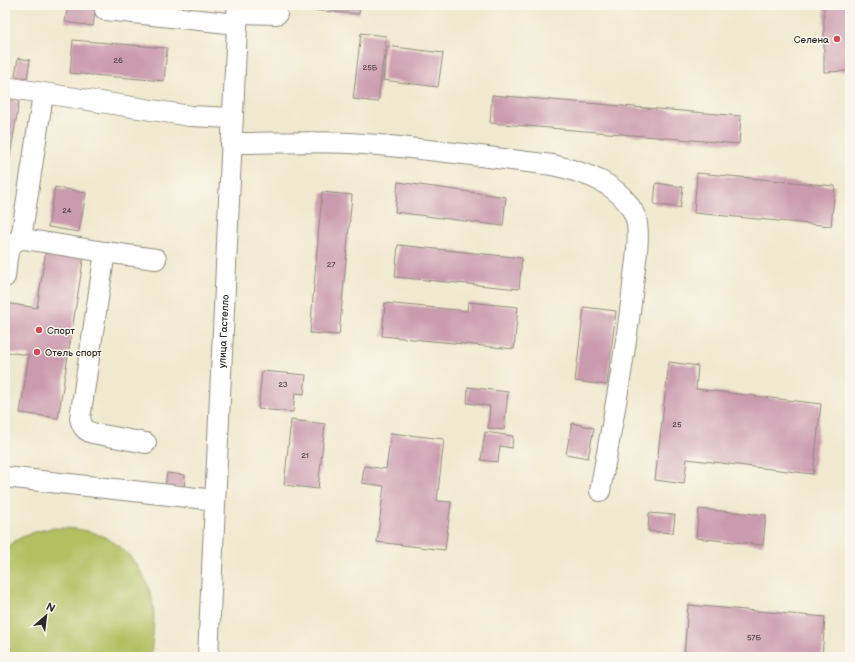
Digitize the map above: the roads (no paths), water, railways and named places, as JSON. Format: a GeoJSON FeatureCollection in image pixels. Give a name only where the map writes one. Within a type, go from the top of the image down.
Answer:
{"type":"FeatureCollection","features":[{"type":"Feature","properties":{"kind":"street"},"geometry":{"type":"LineString","coordinates":[[105,10],[277,14]]}},
{"type":"Feature","properties":{"kind":"street","name":"улица Гастелло"},"geometry":{"type":"LineString","coordinates":[[208,657],[237,14]]}},
{"type":"Feature","properties":{"kind":"street"},"geometry":{"type":"LineString","coordinates":[[6,87],[190,116],[232,118]]}},
{"type":"Feature","properties":{"kind":"street"},"geometry":{"type":"LineString","coordinates":[[22,232],[44,94]]}},
{"type":"Feature","properties":{"kind":"street"},"geometry":{"type":"LineString","coordinates":[[231,144],[292,142],[362,144],[553,165],[576,170],[599,180],[615,190],[628,203],[635,217],[638,240],[630,320],[600,491]]}},
{"type":"Feature","properties":{"kind":"street"},"geometry":{"type":"LineString","coordinates":[[5,277],[9,247],[18,239],[156,259]]}},
{"type":"Feature","properties":{"kind":"street"},"geometry":{"type":"LineString","coordinates":[[105,252],[80,418],[82,425],[86,430],[92,433],[146,443]]}},
{"type":"Feature","properties":{"kind":"street"},"geometry":{"type":"LineString","coordinates":[[5,477],[215,500]]}},
{"type":"Feature","properties":{"kind":"place","name":"Селена"},"geometry":{"type":"Point","coordinates":[837,39]}},
{"type":"Feature","properties":{"kind":"place","name":"Спорт"},"geometry":{"type":"Point","coordinates":[39,330]}},
{"type":"Feature","properties":{"kind":"place","name":"Отель спорт"},"geometry":{"type":"Point","coordinates":[37,352]}}]}
